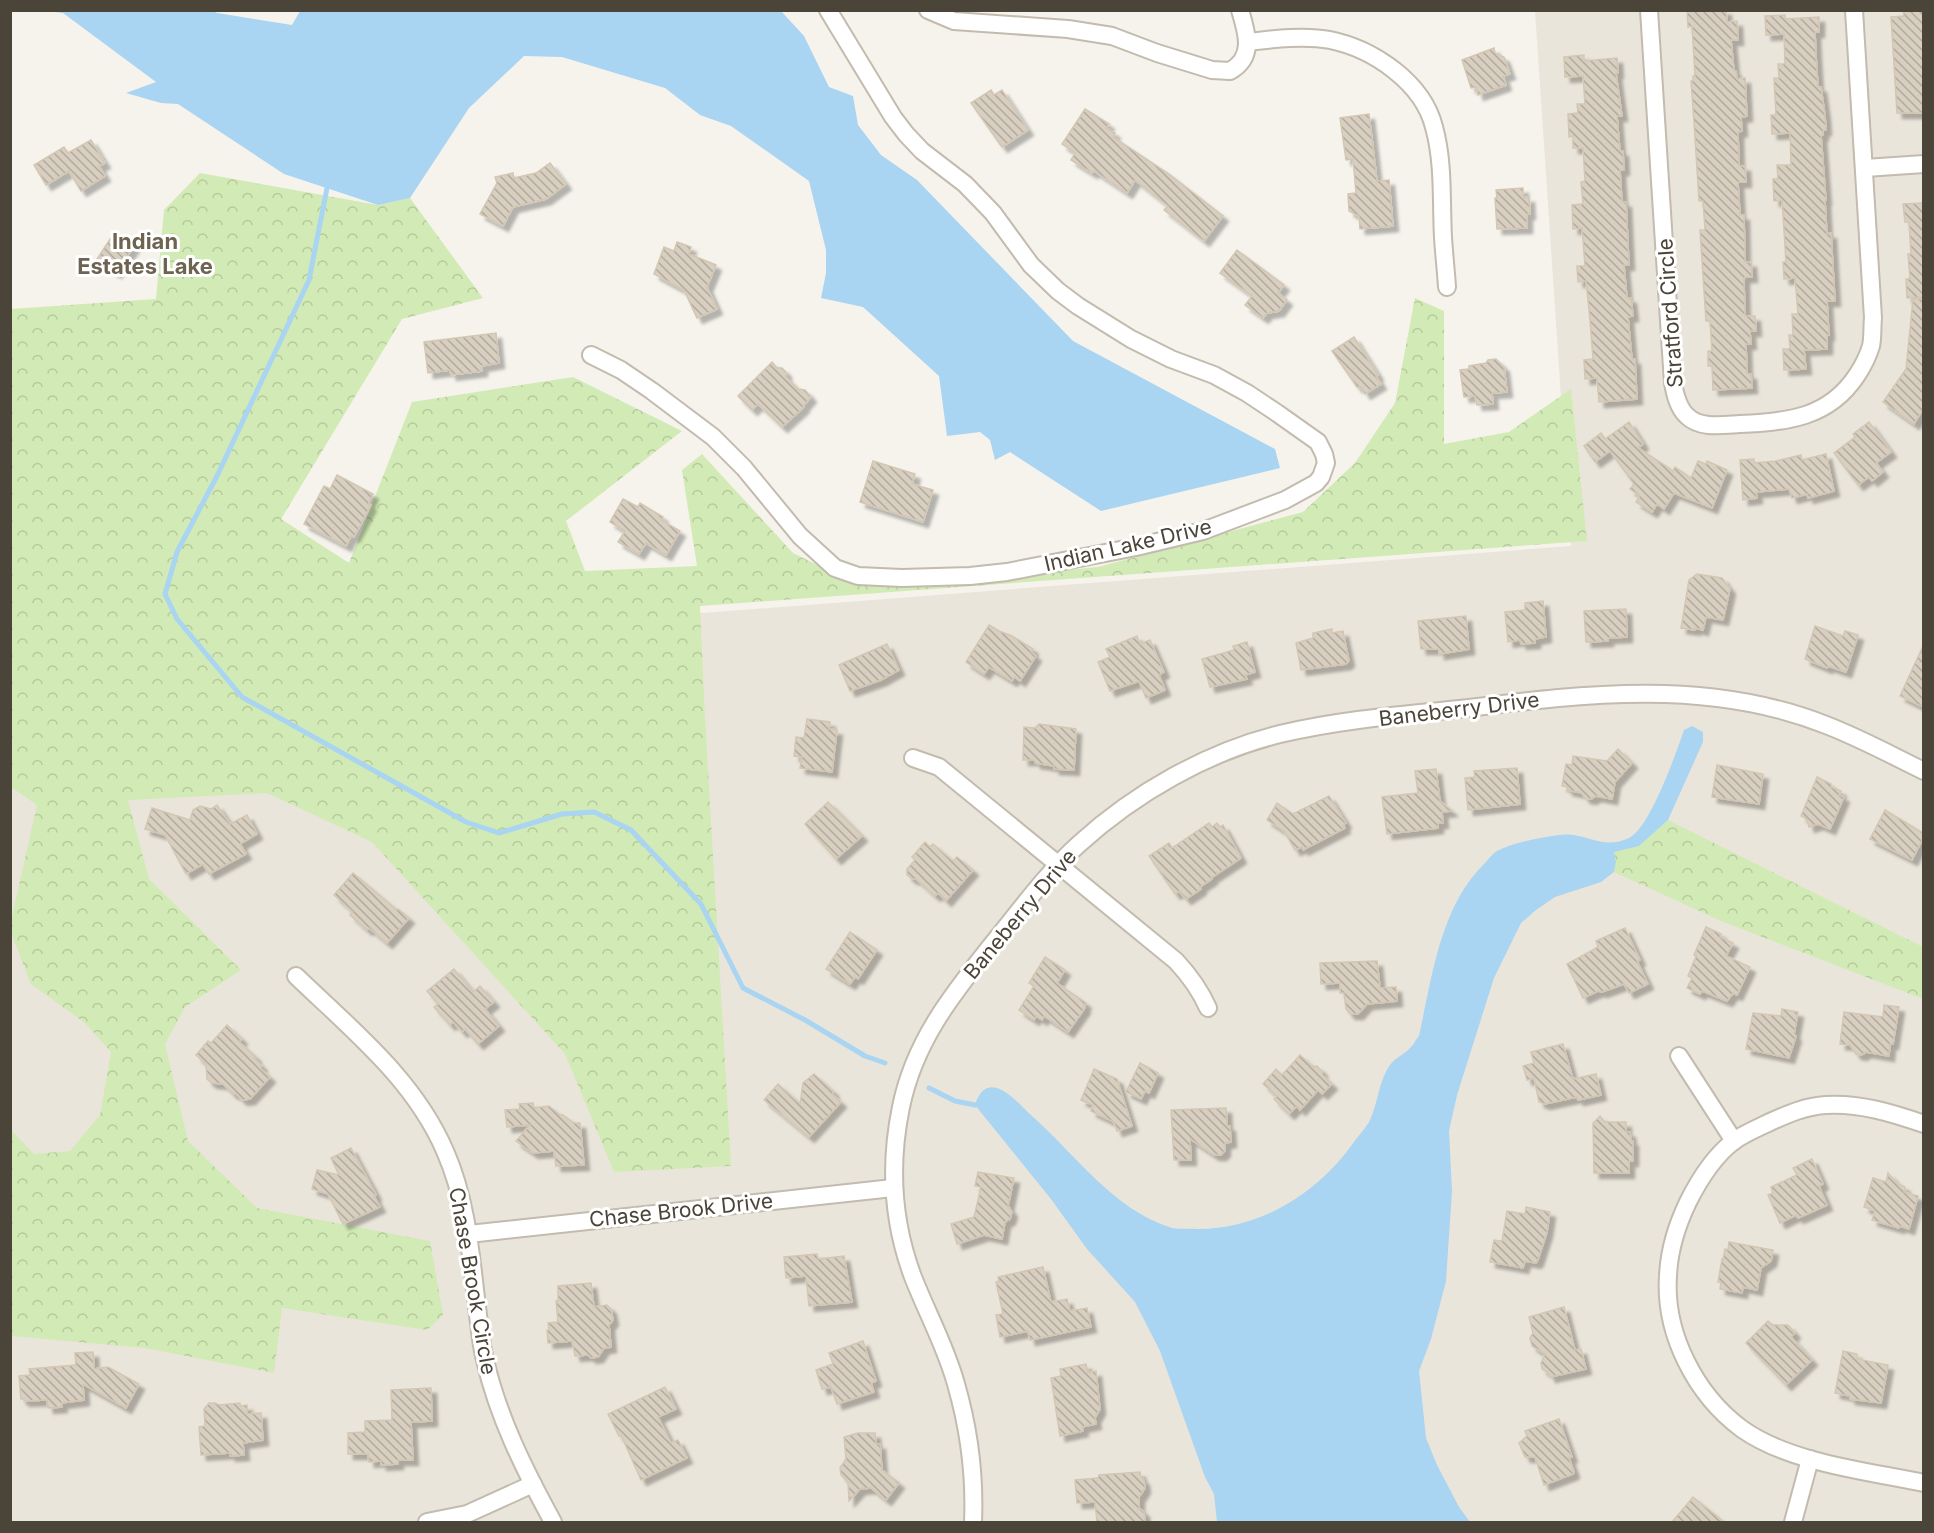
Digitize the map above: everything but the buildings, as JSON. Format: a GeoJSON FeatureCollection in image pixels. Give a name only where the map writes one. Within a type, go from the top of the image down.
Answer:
{"type":"FeatureCollection","features":[{"type":"Feature","properties":{"kind":"street","name":"Indian Lake Drive"},"geometry":{"type":"LineString","coordinates":[[591,355],[621,370],[713,437],[744,468],[800,536],[835,568],[858,576],[902,578],[970,576],[1007,572],[1136,547],[1223,524],[1285,500],[1316,483],[1321,477],[1326,464],[1318,442],[1277,413],[1214,375],[1171,359],[1131,339],[1078,306],[1051,284],[1031,265],[993,213],[965,184],[922,151],[906,134],[893,117],[828,10]]}},
{"type":"Feature","properties":{"kind":"street"},"geometry":{"type":"LineString","coordinates":[[928,10],[954,21],[1068,29],[1112,36],[1212,70],[1230,70],[1244,59],[1248,42],[1240,10]]}},
{"type":"Feature","properties":{"kind":"street","name":"Stratford Circle"},"geometry":{"type":"LineString","coordinates":[[1649,10],[1673,382],[1685,415],[1693,421],[1707,425],[1778,422],[1795,419],[1826,406],[1851,385],[1864,364],[1871,345],[1873,318],[1854,10]]}},
{"type":"Feature","properties":{"kind":"street"},"geometry":{"type":"LineString","coordinates":[[1248,42],[1283,38],[1330,40],[1370,55],[1398,72],[1416,90],[1428,109],[1441,164],[1443,240],[1448,287]]}},
{"type":"Feature","properties":{"kind":"street"},"geometry":{"type":"LineString","coordinates":[[1865,168],[1923,164]]}},
{"type":"Feature","properties":{"kind":"street","name":"Baneberry Drive"},"geometry":{"type":"LineString","coordinates":[[973,1522],[973,1475],[959,1395],[945,1351],[913,1277],[896,1217],[893,1188],[894,1155],[901,1106],[915,1058],[936,1019],[1059,864],[1079,844],[1135,800],[1184,772],[1254,742],[1304,729],[1355,720],[1579,695],[1679,693],[1747,703],[1826,725],[1923,771]]}},
{"type":"Feature","properties":{"kind":"street"},"geometry":{"type":"LineString","coordinates":[[913,758],[939,767],[1176,961],[1195,982],[1208,1008]]}},
{"type":"Feature","properties":{"kind":"street","name":"Chase Brook Circle"},"geometry":{"type":"LineString","coordinates":[[296,976],[392,1068],[427,1116],[445,1149],[463,1203],[469,1234],[484,1358],[506,1426],[553,1522]]}},
{"type":"Feature","properties":{"kind":"street"},"geometry":{"type":"LineString","coordinates":[[1679,1056],[1734,1141]]}},
{"type":"Feature","properties":{"kind":"street"},"geometry":{"type":"LineString","coordinates":[[1923,1124],[1882,1111],[1825,1105],[1795,1111],[1734,1141],[1720,1154],[1700,1180],[1683,1213],[1675,1237],[1668,1276],[1670,1312],[1680,1348],[1688,1366],[1700,1386],[1743,1429],[1769,1444],[1810,1459],[1923,1483]]}},
{"type":"Feature","properties":{"kind":"street","name":"Chase Brook Drive"},"geometry":{"type":"LineString","coordinates":[[469,1234],[893,1188]]}},
{"type":"Feature","properties":{"kind":"street"},"geometry":{"type":"LineString","coordinates":[[1793,1522],[1810,1459]]}},
{"type":"Feature","properties":{"kind":"street"},"geometry":{"type":"LineString","coordinates":[[427,1522],[467,1514],[533,1484]]}},
{"type":"Feature","properties":{"kind":"shaded area"},"geometry":{"type":"Polygon","coordinates":[[[1535,11],[1923,11],[1923,1522],[11,1522],[11,661],[715,612],[1571,546],[1535,11]]]}},
{"type":"Feature","properties":{"kind":"green space"},"geometry":{"type":"Polygon","coordinates":[[[200,173],[378,205],[410,198],[483,298],[402,319],[281,519],[349,563],[412,402],[573,377],[682,431],[566,521],[585,571],[697,566],[682,470],[702,454],[793,553],[854,583],[985,578],[1098,567],[1303,512],[1355,463],[1395,403],[1415,298],[1444,311],[1444,444],[1509,432],[1571,389],[1587,541],[700,606],[731,1166],[614,1172],[565,1054],[372,842],[267,793],[128,800],[149,879],[241,970],[185,1007],[165,1044],[188,1141],[257,1208],[430,1241],[443,1315],[427,1330],[282,1308],[274,1373],[145,1348],[11,1336],[10,1129],[34,1154],[70,1151],[100,1115],[111,1052],[85,1023],[31,984],[11,933],[11,921],[37,805],[11,787],[11,309],[156,299],[164,210],[200,173]]]}},
{"type":"Feature","properties":{"kind":"green space"},"geometry":{"type":"Polygon","coordinates":[[[1668,820],[1923,947],[1923,999],[1721,921],[1614,872],[1616,862],[1614,852],[1639,846],[1668,820]]]}},
{"type":"Feature","properties":{"kind":"water"},"geometry":{"type":"Polygon","coordinates":[[[47,11],[213,11],[292,25],[300,11],[781,11],[804,36],[829,87],[853,96],[858,125],[881,155],[917,180],[1073,341],[1275,449],[1280,468],[1101,511],[1010,452],[995,460],[990,440],[980,432],[947,436],[939,376],[863,307],[821,298],[826,273],[826,250],[809,181],[731,126],[700,115],[665,88],[562,57],[524,56],[469,108],[410,198],[378,205],[284,174],[178,104],[161,103],[126,93],[156,82],[63,13],[47,11]]]}},
{"type":"Feature","properties":{"kind":"water"},"geometry":{"type":"Polygon","coordinates":[[[1692,726],[1703,732],[1703,742],[1668,820],[1639,846],[1614,852],[1616,862],[1614,872],[1601,882],[1555,897],[1521,923],[1494,978],[1457,1095],[1449,1131],[1452,1191],[1446,1281],[1431,1339],[1419,1371],[1426,1438],[1459,1507],[1470,1522],[1217,1522],[1214,1494],[1205,1477],[1160,1351],[1135,1302],[1087,1249],[1051,1199],[975,1105],[980,1094],[992,1087],[1007,1093],[1112,1194],[1149,1218],[1169,1227],[1220,1228],[1243,1223],[1286,1205],[1323,1177],[1340,1160],[1370,1120],[1386,1071],[1419,1036],[1440,944],[1457,901],[1469,881],[1495,852],[1519,843],[1559,835],[1577,836],[1602,842],[1629,838],[1637,831],[1654,805],[1684,730],[1692,726]]]}},
{"type":"Feature","properties":{"kind":"waterway"},"geometry":{"type":"LineString","coordinates":[[327,188],[309,280],[217,476],[177,552],[165,594],[177,619],[242,697],[466,822],[499,833],[562,814],[594,812],[631,830],[701,904],[743,988],[805,1020],[865,1056],[885,1063]]}},
{"type":"Feature","properties":{"kind":"waterway"},"geometry":{"type":"LineString","coordinates":[[929,1088],[955,1101],[975,1105]]}},
{"type":"Feature","properties":{"kind":"district","name":"Indian Estates Lake"},"geometry":{"type":"Point","coordinates":[145,254]}}]}
